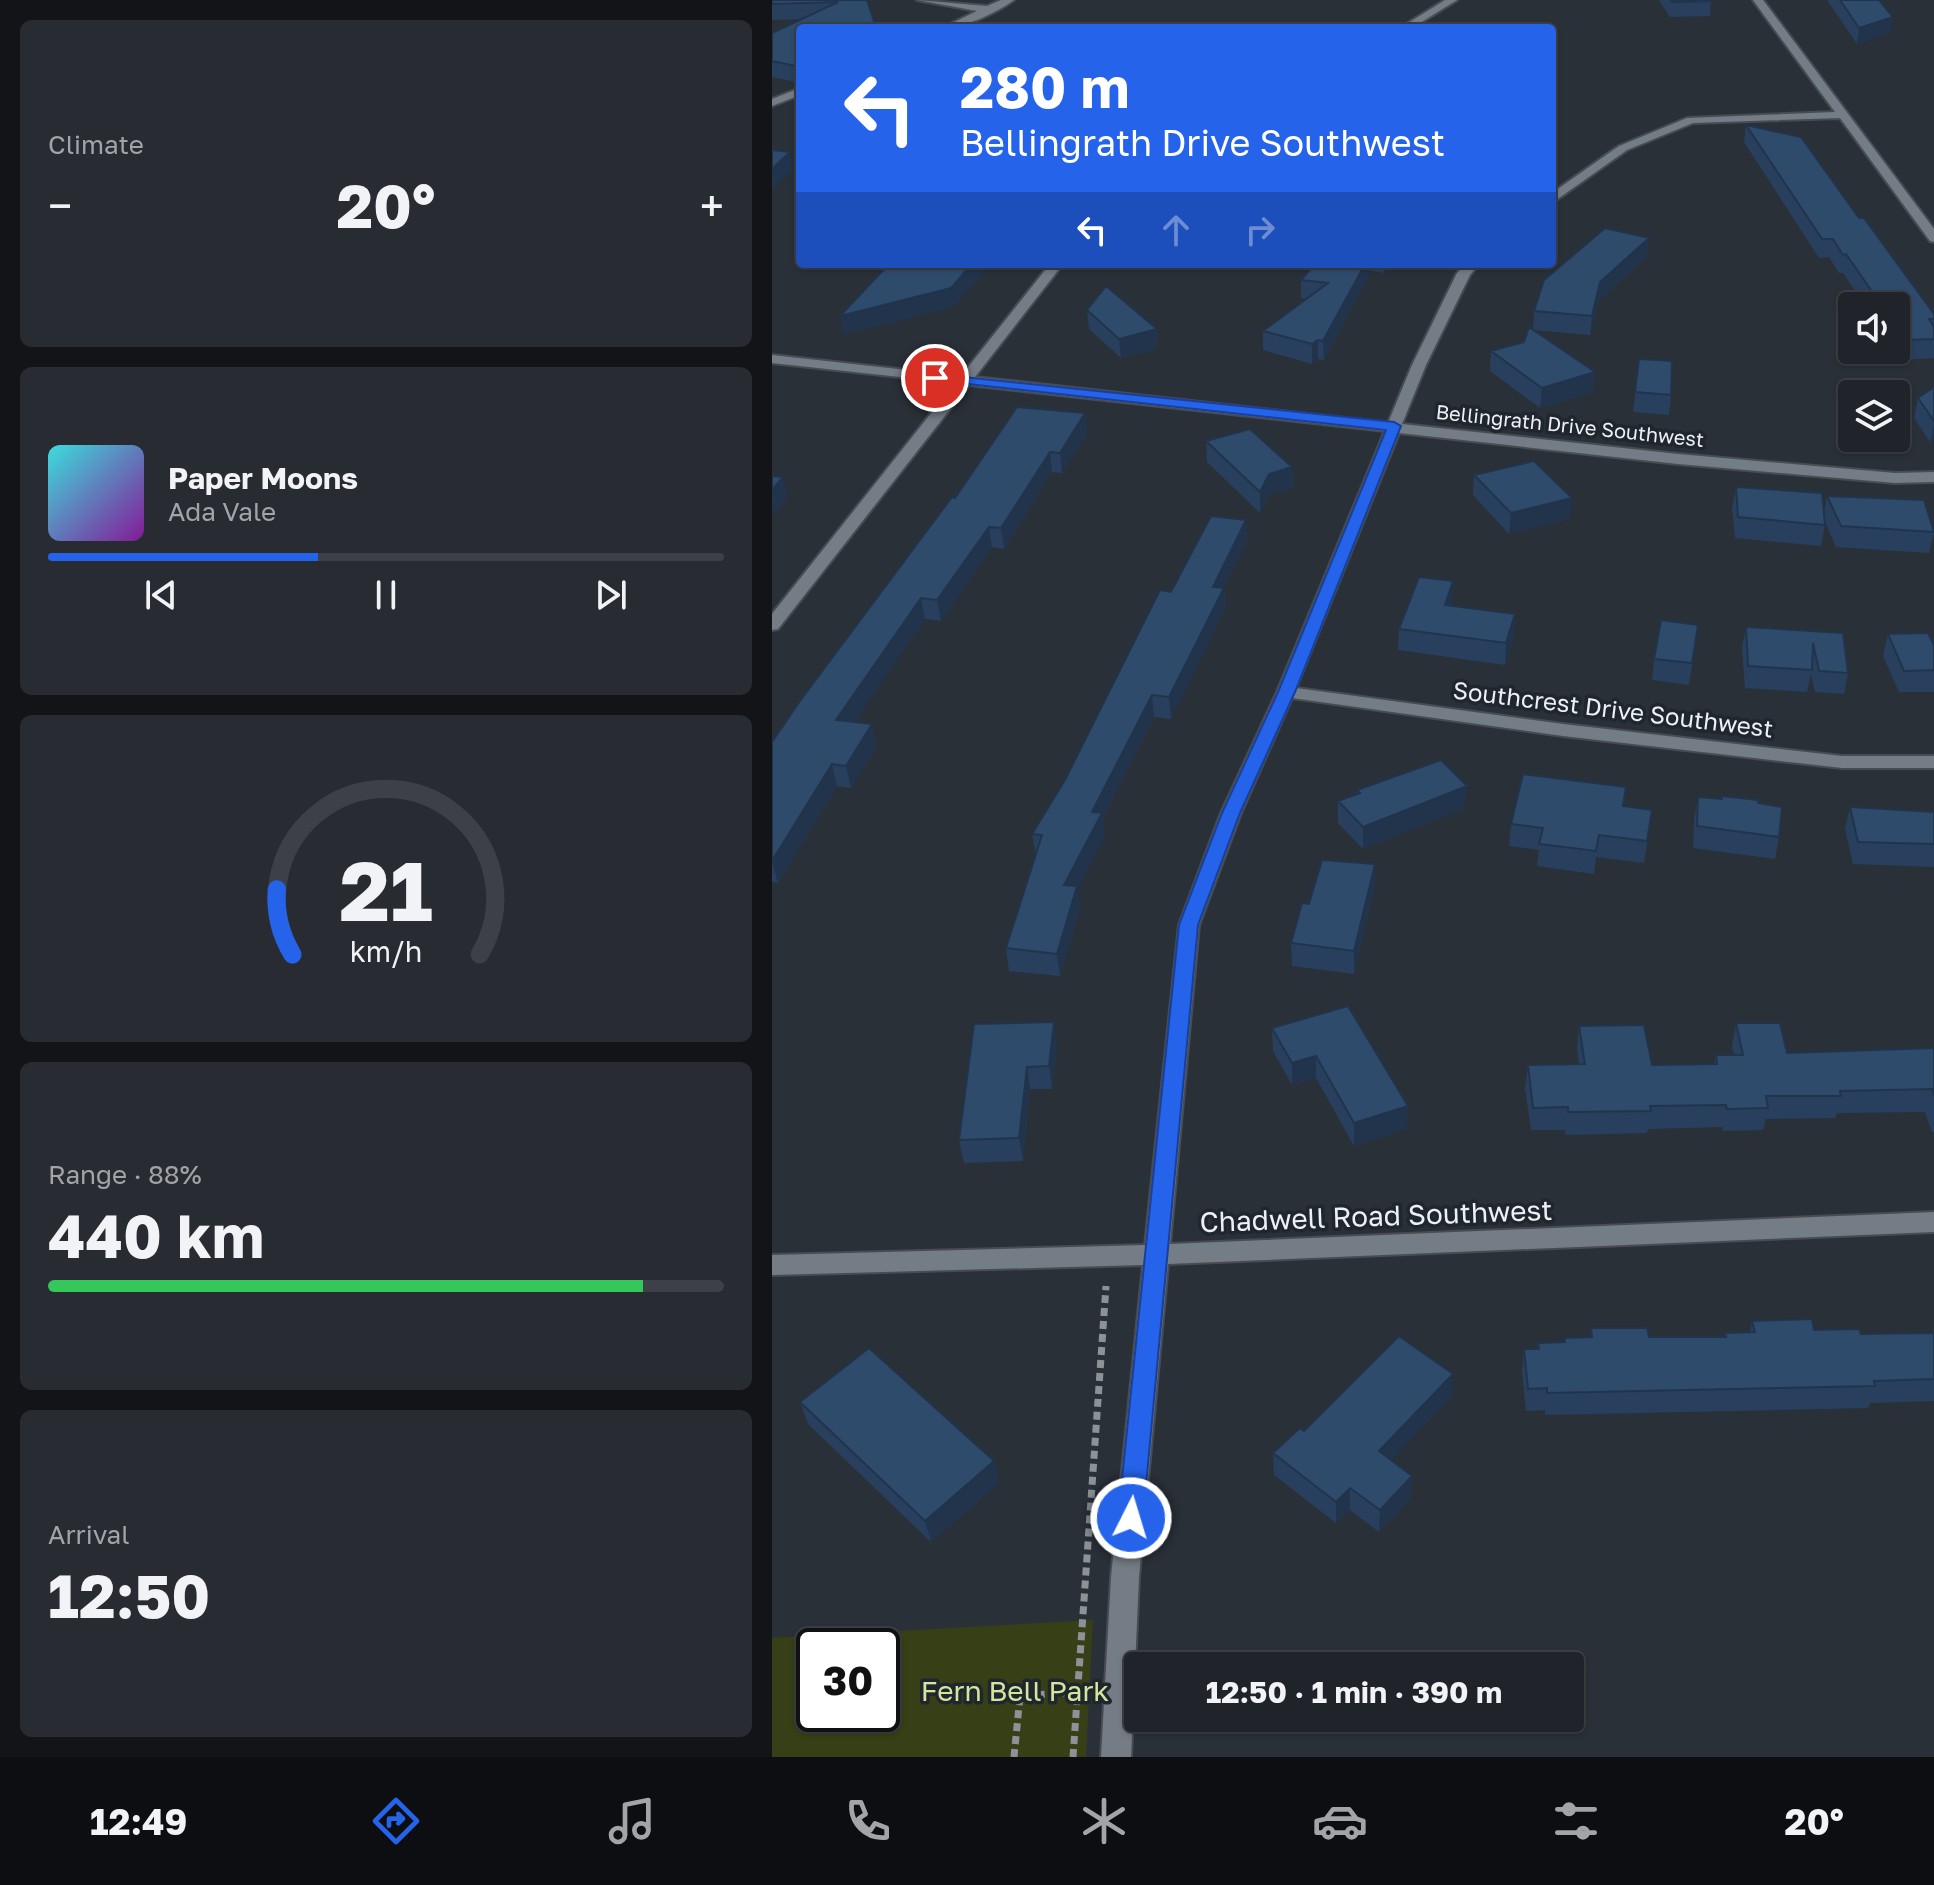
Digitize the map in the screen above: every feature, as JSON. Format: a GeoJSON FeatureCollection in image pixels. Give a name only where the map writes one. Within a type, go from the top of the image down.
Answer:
{"type":"FeatureCollection","features":[{"type":"Feature","properties":{"kind":"street"},"geometry":{"type":"LineString","coordinates":[[922,0],[991,10]]}},
{"type":"Feature","properties":{"kind":"street"},"geometry":{"type":"LineString","coordinates":[[957,24],[1009,0]]}},
{"type":"Feature","properties":{"kind":"street"},"geometry":{"type":"LineString","coordinates":[[1412,24],[1452,0]]}},
{"type":"Feature","properties":{"kind":"street"},"geometry":{"type":"LineString","coordinates":[[1758,0],[1934,238]]}},
{"type":"Feature","properties":{"kind":"street"},"geometry":{"type":"LineString","coordinates":[[772,103],[796,93]]}},
{"type":"Feature","properties":{"kind":"street"},"geometry":{"type":"LineString","coordinates":[[1556,196],[1623,148],[1691,120],[1843,115]]}},
{"type":"Feature","properties":{"kind":"street"},"geometry":{"type":"LineString","coordinates":[[772,625],[1054,268]]}},
{"type":"Feature","properties":{"kind":"street"},"geometry":{"type":"LineString","coordinates":[[1116,1757],[1125,1577],[1189,925],[1231,813],[1286,692],[1425,352],[1469,268]]}},
{"type":"Feature","properties":{"kind":"street","name":"Bellingrath Drive Southwest"},"geometry":{"type":"LineString","coordinates":[[772,359],[1678,459],[1895,478],[1934,477]]}},
{"type":"Feature","properties":{"kind":"street","name":"Southcrest Drive Southwest"},"geometry":{"type":"LineString","coordinates":[[1286,692],[1563,730],[1842,762],[1934,762]]}},
{"type":"Feature","properties":{"kind":"street","name":"Chadwell Road Southwest"},"geometry":{"type":"LineString","coordinates":[[772,1265],[1108,1257],[1934,1222]]}},
{"type":"Feature","properties":{"kind":"path"},"geometry":{"type":"LineString","coordinates":[[1073,1757],[1108,1257]]}},
{"type":"Feature","properties":{"kind":"path"},"geometry":{"type":"LineString","coordinates":[[1014,1757],[1020,1696],[1077,1692]]}},
{"type":"Feature","properties":{"kind":"green space","name":"Fern Bell Park"},"geometry":{"type":"Polygon","coordinates":[[[1093,1620],[1086,1757],[772,1757],[772,1638],[796,1637],[796,1732],[900,1732],[900,1631],[1093,1620]]]}},
{"type":"Feature","properties":{"kind":"building"},"geometry":{"type":"Polygon","coordinates":[[[772,0],[867,0],[875,24],[796,24],[796,66],[772,61],[772,33],[838,2],[772,4],[772,0]]]}},
{"type":"Feature","properties":{"kind":"building"},"geometry":{"type":"Polygon","coordinates":[[[1711,0],[1712,1],[1672,2],[1711,0]]]}},
{"type":"Feature","properties":{"kind":"building"},"geometry":{"type":"Polygon","coordinates":[[[1840,0],[1879,0],[1893,17],[1859,28],[1840,0]]]}},
{"type":"Feature","properties":{"kind":"building"},"geometry":{"type":"Polygon","coordinates":[[[1746,125],[1801,137],[1934,314],[1934,319],[1929,319],[1934,327],[1934,339],[1910,340],[1910,292],[1872,292],[1833,239],[1822,239],[1746,125]]]}},
{"type":"Feature","properties":{"kind":"building"},"geometry":{"type":"Polygon","coordinates":[[[772,150],[790,152],[772,169],[772,150]]]}},
{"type":"Feature","properties":{"kind":"building"},"geometry":{"type":"Polygon","coordinates":[[[1605,228],[1649,238],[1600,282],[1592,316],[1534,311],[1544,280],[1605,228]]]}},
{"type":"Feature","properties":{"kind":"building"},"geometry":{"type":"Polygon","coordinates":[[[885,268],[968,268],[951,288],[840,316],[885,268]]]}},
{"type":"Feature","properties":{"kind":"building"},"geometry":{"type":"Polygon","coordinates":[[[1312,268],[1363,268],[1323,341],[1312,344],[1263,331],[1328,283],[1301,280],[1312,268]]]}},
{"type":"Feature","properties":{"kind":"building"},"geometry":{"type":"Polygon","coordinates":[[[1106,286],[1157,329],[1119,339],[1087,310],[1106,286]]]}},
{"type":"Feature","properties":{"kind":"building"},"geometry":{"type":"Polygon","coordinates":[[[1529,327],[1595,372],[1542,388],[1491,351],[1524,342],[1529,327]]]}},
{"type":"Feature","properties":{"kind":"building"},"geometry":{"type":"Polygon","coordinates":[[[1639,359],[1672,361],[1671,395],[1635,392],[1639,359]]]}},
{"type":"Feature","properties":{"kind":"building"},"geometry":{"type":"Polygon","coordinates":[[[1934,387],[1934,421],[1918,398],[1934,387]]]}},
{"type":"Feature","properties":{"kind":"building"},"geometry":{"type":"Polygon","coordinates":[[[1017,407],[1085,413],[1060,453],[1050,452],[1001,528],[989,527],[937,600],[921,598],[836,720],[872,724],[846,766],[832,764],[772,861],[772,742],[952,497],[955,498],[1017,407]]]}},
{"type":"Feature","properties":{"kind":"building"},"geometry":{"type":"Polygon","coordinates":[[[1250,429],[1292,467],[1269,474],[1260,492],[1206,441],[1250,429]]]}},
{"type":"Feature","properties":{"kind":"building"},"geometry":{"type":"Polygon","coordinates":[[[1534,461],[1572,498],[1511,513],[1474,475],[1534,461]]]}},
{"type":"Feature","properties":{"kind":"building"},"geometry":{"type":"Polygon","coordinates":[[[772,476],[783,477],[772,490],[772,476]]]}},
{"type":"Feature","properties":{"kind":"building"},"geometry":{"type":"Polygon","coordinates":[[[1736,487],[1822,493],[1825,525],[1738,517],[1736,487]]]}},
{"type":"Feature","properties":{"kind":"building"},"geometry":{"type":"Polygon","coordinates":[[[1827,496],[1924,500],[1934,532],[1841,526],[1827,496]]]}},
{"type":"Feature","properties":{"kind":"building"},"geometry":{"type":"Polygon","coordinates":[[[1211,516],[1246,520],[1213,587],[1224,588],[1169,697],[1152,695],[1092,812],[1102,813],[1064,885],[1077,886],[1057,954],[1006,948],[1042,835],[1032,834],[1065,780],[1160,590],[1171,592],[1211,516]]]}},
{"type":"Feature","properties":{"kind":"building"},"geometry":{"type":"Polygon","coordinates":[[[1419,577],[1453,581],[1445,605],[1515,614],[1506,643],[1399,629],[1419,577]]]}},
{"type":"Feature","properties":{"kind":"building"},"geometry":{"type":"Polygon","coordinates":[[[1661,620],[1698,625],[1692,663],[1654,659],[1661,620]]]}},
{"type":"Feature","properties":{"kind":"building"},"geometry":{"type":"Polygon","coordinates":[[[1746,627],[1843,633],[1848,673],[1819,671],[1813,643],[1812,670],[1748,666],[1746,627]]]}},
{"type":"Feature","properties":{"kind":"building"},"geometry":{"type":"Polygon","coordinates":[[[1928,633],[1934,645],[1934,670],[1904,671],[1888,634],[1928,633]]]}},
{"type":"Feature","properties":{"kind":"building"},"geometry":{"type":"Polygon","coordinates":[[[1441,760],[1467,786],[1363,827],[1338,801],[1360,793],[1357,790],[1441,760]]]}},
{"type":"Feature","properties":{"kind":"building"},"geometry":{"type":"Polygon","coordinates":[[[1523,774],[1626,787],[1623,806],[1652,810],[1647,841],[1599,835],[1596,851],[1539,844],[1543,828],[1511,824],[1523,774]]]}},
{"type":"Feature","properties":{"kind":"building"},"geometry":{"type":"Polygon","coordinates":[[[1722,796],[1758,800],[1758,803],[1782,807],[1779,837],[1697,826],[1698,797],[1722,799],[1722,796]]]}},
{"type":"Feature","properties":{"kind":"building"},"geometry":{"type":"Polygon","coordinates":[[[1850,807],[1934,812],[1934,844],[1858,842],[1850,807]]]}},
{"type":"Feature","properties":{"kind":"building"},"geometry":{"type":"Polygon","coordinates":[[[1322,860],[1375,864],[1354,951],[1291,943],[1302,903],[1309,904],[1322,860]]]}},
{"type":"Feature","properties":{"kind":"building"},"geometry":{"type":"Polygon","coordinates":[[[1348,1006],[1408,1106],[1354,1123],[1316,1056],[1292,1063],[1272,1028],[1348,1006]]]}},
{"type":"Feature","properties":{"kind":"building"},"geometry":{"type":"Polygon","coordinates":[[[1054,1022],[1049,1066],[1027,1067],[1019,1138],[959,1140],[974,1024],[1054,1022]]]}},
{"type":"Feature","properties":{"kind":"building"},"geometry":{"type":"Polygon","coordinates":[[[1736,1023],[1780,1023],[1787,1053],[1934,1048],[1934,1096],[1932,1089],[1840,1091],[1841,1096],[1766,1096],[1768,1108],[1650,1106],[1651,1111],[1568,1112],[1568,1107],[1533,1108],[1528,1065],[1585,1064],[1579,1026],[1644,1025],[1652,1065],[1717,1064],[1716,1055],[1743,1055],[1736,1023]]]}},
{"type":"Feature","properties":{"kind":"building"},"geometry":{"type":"Polygon","coordinates":[[[1812,1319],[1814,1330],[1859,1329],[1861,1334],[1934,1333],[1934,1379],[1874,1381],[1875,1386],[1547,1393],[1547,1388],[1528,1389],[1524,1349],[1539,1349],[1538,1343],[1565,1342],[1564,1338],[1592,1337],[1591,1328],[1647,1328],[1649,1337],[1726,1337],[1725,1333],[1755,1332],[1752,1321],[1812,1319]]]}},
{"type":"Feature","properties":{"kind":"building"},"geometry":{"type":"Polygon","coordinates":[[[1399,1336],[1453,1374],[1379,1451],[1412,1476],[1380,1510],[1350,1488],[1336,1502],[1273,1453],[1300,1428],[1304,1431],[1399,1336]]]}},
{"type":"Feature","properties":{"kind":"building"},"geometry":{"type":"Polygon","coordinates":[[[869,1348],[994,1461],[925,1521],[800,1402],[869,1348]]]}},
{"type":"Feature","properties":{"kind":"route"},"geometry":{"type":"LineString","coordinates":[[935,378],[1394,426],[1286,692],[1231,813],[1189,925],[1131,1518]]}}]}
